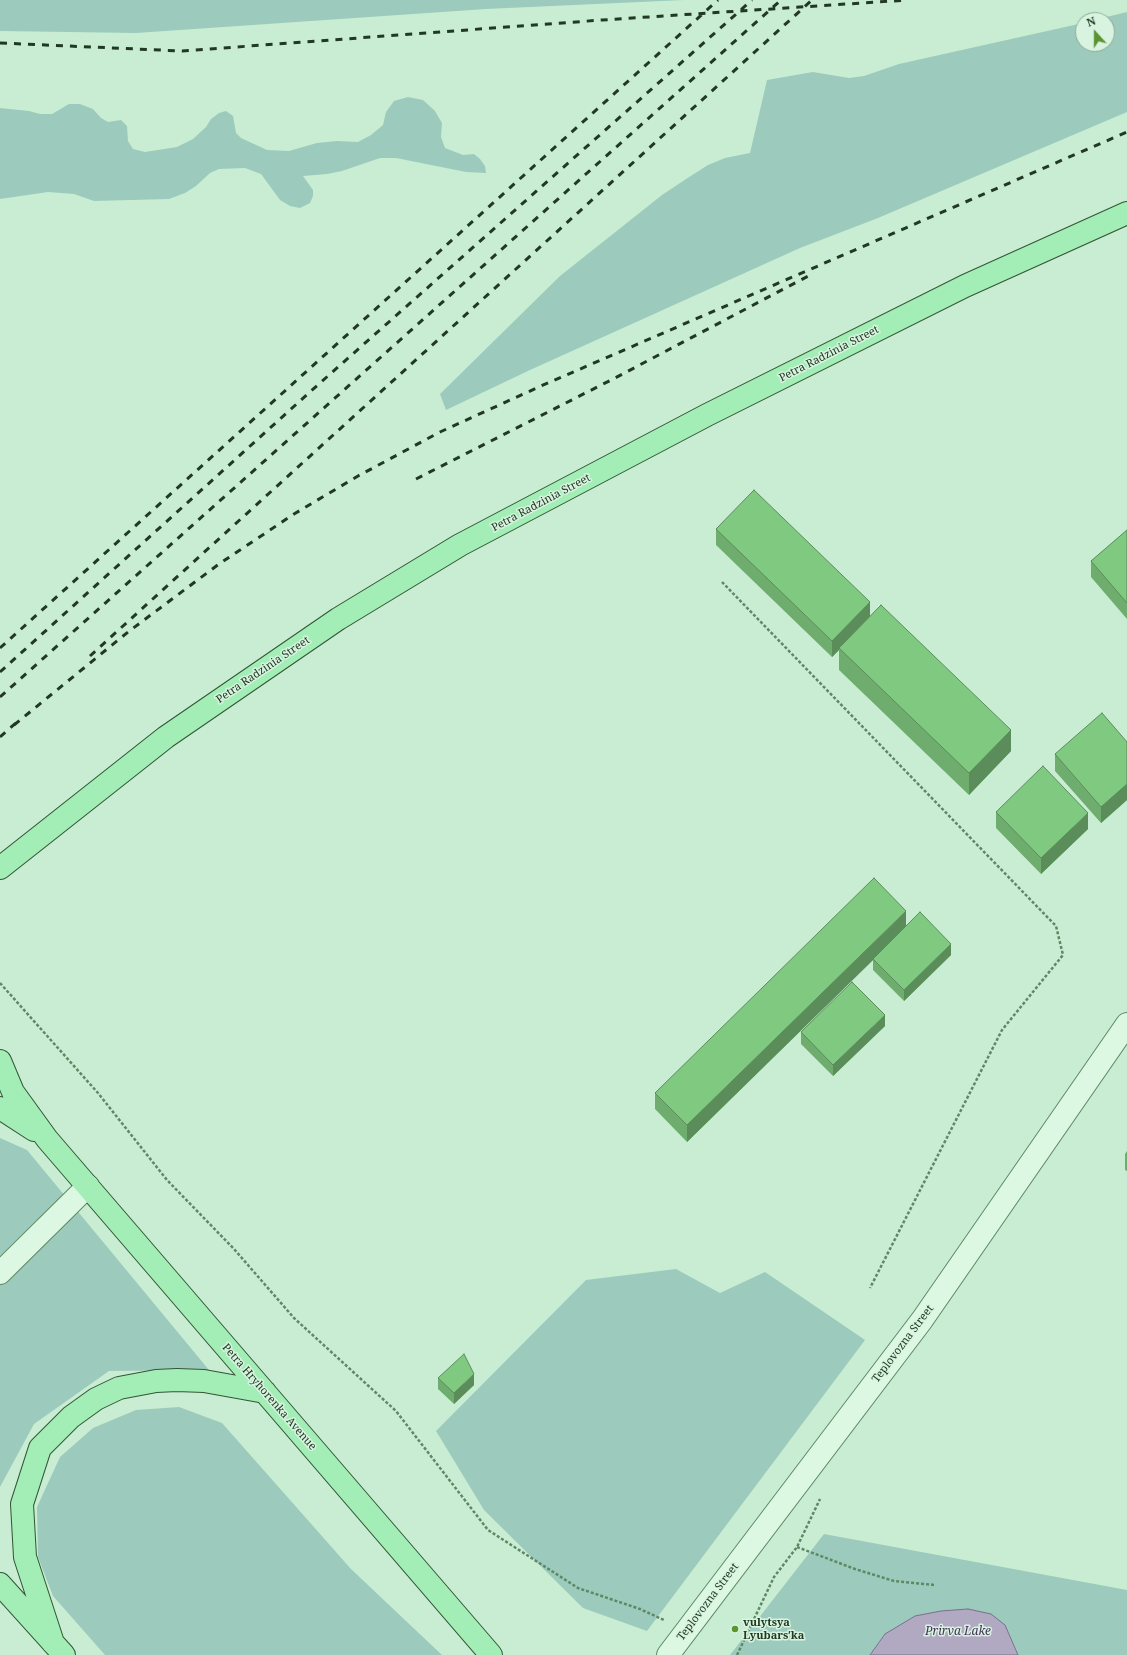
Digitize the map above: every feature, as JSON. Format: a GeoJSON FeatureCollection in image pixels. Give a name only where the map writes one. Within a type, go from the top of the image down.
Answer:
{"type":"FeatureCollection","features":[{"type":"Feature","properties":{"kind":"main road","name":"Petra Radzinia Street"},"geometry":{"type":"LineString","coordinates":[[0,868],[166,737],[338,619],[460,545],[707,415],[965,286],[1127,213]]}},
{"type":"Feature","properties":{"kind":"main road","name":"Petra Hryhorenka Avenue"},"geometry":{"type":"LineString","coordinates":[[0,1061],[13,1092],[46,1139],[491,1655]]}},
{"type":"Feature","properties":{"kind":"main road","name":"Petra Hryhorenka Avenue"},"geometry":{"type":"LineString","coordinates":[[0,1108],[46,1139]]}},
{"type":"Feature","properties":{"kind":"main road"},"geometry":{"type":"LineString","coordinates":[[58,1649],[25,1557],[22,1504],[40,1448],[71,1417],[96,1399],[119,1388],[156,1381],[177,1380],[204,1381],[265,1392]]}},
{"type":"Feature","properties":{"kind":"main road"},"geometry":{"type":"LineString","coordinates":[[0,1584],[58,1649]]}},
{"type":"Feature","properties":{"kind":"street","name":"Teplovozna Street"},"geometry":{"type":"LineString","coordinates":[[668,1655],[922,1320],[1127,1024]]}},
{"type":"Feature","properties":{"kind":"street"},"geometry":{"type":"LineString","coordinates":[[0,1273],[88,1186]]}},
{"type":"Feature","properties":{"kind":"path"},"geometry":{"type":"LineString","coordinates":[[722,582],[1056,926],[1063,955],[1002,1030],[870,1288]]}},
{"type":"Feature","properties":{"kind":"path"},"geometry":{"type":"LineString","coordinates":[[0,982],[98,1093],[167,1180],[234,1249],[294,1318],[396,1411],[488,1530],[578,1588],[640,1609],[686,1631]]}},
{"type":"Feature","properties":{"kind":"path"},"geometry":{"type":"LineString","coordinates":[[737,1655],[774,1577],[797,1547],[821,1496],[814,1463]]}},
{"type":"Feature","properties":{"kind":"path"},"geometry":{"type":"LineString","coordinates":[[797,1547],[855,1569],[894,1581],[935,1585]]}},
{"type":"Feature","properties":{"kind":"shaded area"},"geometry":{"type":"Polygon","coordinates":[[[0,0],[684,0],[486,9],[136,33],[0,31],[0,0]]]}},
{"type":"Feature","properties":{"kind":"shaded area"},"geometry":{"type":"Polygon","coordinates":[[[1127,12],[1127,112],[878,218],[800,248],[530,370],[446,410],[440,394],[560,276],[662,195],[686,179],[708,165],[725,158],[750,153],[767,80],[813,72],[849,78],[864,76],[899,64],[1075,25],[1075,52],[1115,52],[1115,15],[1127,12]]]}},
{"type":"Feature","properties":{"kind":"shaded area"},"geometry":{"type":"Polygon","coordinates":[[[408,97],[423,100],[435,111],[442,123],[441,137],[445,148],[463,155],[474,154],[485,166],[486,173],[466,172],[396,158],[380,158],[342,171],[303,176],[313,190],[313,196],[310,203],[300,208],[290,206],[280,200],[261,174],[245,168],[219,169],[210,173],[196,186],[185,193],[169,199],[94,201],[74,194],[48,192],[0,199],[0,108],[29,111],[40,114],[52,114],[69,104],[80,104],[93,109],[101,118],[108,122],[121,120],[127,126],[128,141],[133,149],[145,152],[177,147],[193,139],[206,127],[211,119],[219,113],[226,111],[233,116],[236,133],[241,138],[267,150],[289,151],[317,143],[337,141],[358,142],[371,135],[383,125],[386,112],[394,101],[408,97]]]}},
{"type":"Feature","properties":{"kind":"shaded area"},"geometry":{"type":"Polygon","coordinates":[[[0,1138],[27,1150],[209,1370],[109,1371],[34,1424],[0,1487],[0,1138]]]}},
{"type":"Feature","properties":{"kind":"shaded area"},"geometry":{"type":"Polygon","coordinates":[[[676,1269],[720,1293],[765,1272],[865,1340],[647,1631],[583,1608],[484,1510],[436,1431],[586,1280],[676,1269]]]}},
{"type":"Feature","properties":{"kind":"shaded area"},"geometry":{"type":"Polygon","coordinates":[[[179,1407],[222,1423],[351,1569],[442,1655],[105,1655],[53,1596],[38,1557],[37,1507],[60,1457],[93,1428],[136,1410],[179,1407]]]}},
{"type":"Feature","properties":{"kind":"shaded area"},"geometry":{"type":"Polygon","coordinates":[[[824,1534],[1127,1590],[1127,1655],[1018,1655],[1005,1625],[885,1634],[870,1655],[730,1655],[824,1534]]]}},
{"type":"Feature","properties":{"kind":"water","name":"Prirva Lake"},"geometry":{"type":"Polygon","coordinates":[[[968,1609],[991,1614],[1005,1625],[1018,1655],[870,1655],[885,1634],[915,1616],[941,1611],[968,1609]]]}},
{"type":"Feature","properties":{"kind":"building"},"geometry":{"type":"Polygon","coordinates":[[[754,490],[870,602],[832,641],[716,529],[754,490]]]}},
{"type":"Feature","properties":{"kind":"building"},"geometry":{"type":"Polygon","coordinates":[[[1127,530],[1127,603],[1091,561],[1127,530]]]}},
{"type":"Feature","properties":{"kind":"building"},"geometry":{"type":"Polygon","coordinates":[[[881,605],[1011,730],[969,773],[839,648],[881,605]]]}},
{"type":"Feature","properties":{"kind":"building"},"geometry":{"type":"Polygon","coordinates":[[[1102,713],[1127,742],[1127,784],[1101,807],[1055,754],[1102,713]]]}},
{"type":"Feature","properties":{"kind":"building"},"geometry":{"type":"Polygon","coordinates":[[[1043,766],[1088,813],[1041,858],[996,812],[1043,766]]]}},
{"type":"Feature","properties":{"kind":"building"},"geometry":{"type":"Polygon","coordinates":[[[874,878],[906,911],[687,1125],[655,1093],[874,878]]]}},
{"type":"Feature","properties":{"kind":"building"},"geometry":{"type":"Polygon","coordinates":[[[920,912],[951,944],[904,990],[873,959],[920,912]]]}},
{"type":"Feature","properties":{"kind":"building"},"geometry":{"type":"Polygon","coordinates":[[[852,982],[885,1015],[833,1065],[801,1032],[852,982]]]}},
{"type":"Feature","properties":{"kind":"building"},"geometry":{"type":"Polygon","coordinates":[[[464,1354],[474,1374],[454,1393],[438,1378],[464,1354]]]}},
{"type":"Feature","properties":{"kind":"railway"},"geometry":{"type":"LineString","coordinates":[[0,648],[718,0]]}},
{"type":"Feature","properties":{"kind":"railway"},"geometry":{"type":"LineString","coordinates":[[0,672],[311,391],[752,0]]}},
{"type":"Feature","properties":{"kind":"railway"},"geometry":{"type":"LineString","coordinates":[[0,697],[781,0]]}},
{"type":"Feature","properties":{"kind":"railway"},"geometry":{"type":"LineString","coordinates":[[90,656],[812,0]]}},
{"type":"Feature","properties":{"kind":"railway"},"geometry":{"type":"LineString","coordinates":[[0,43],[182,51],[602,20],[908,0]]}},
{"type":"Feature","properties":{"kind":"railway"},"geometry":{"type":"LineString","coordinates":[[14,725],[128,632],[219,564],[294,514],[358,476],[440,432],[541,386],[1127,132]]}},
{"type":"Feature","properties":{"kind":"railway"},"geometry":{"type":"LineString","coordinates":[[416,479],[615,378],[812,274]]}},
{"type":"Feature","properties":{"kind":"railway"},"geometry":{"type":"LineString","coordinates":[[0,737],[17,722]]}},
{"type":"Feature","properties":{"kind":"place","name":"vulytsya Lyubarsʹka"},"geometry":{"type":"Point","coordinates":[735,1629]}}]}
